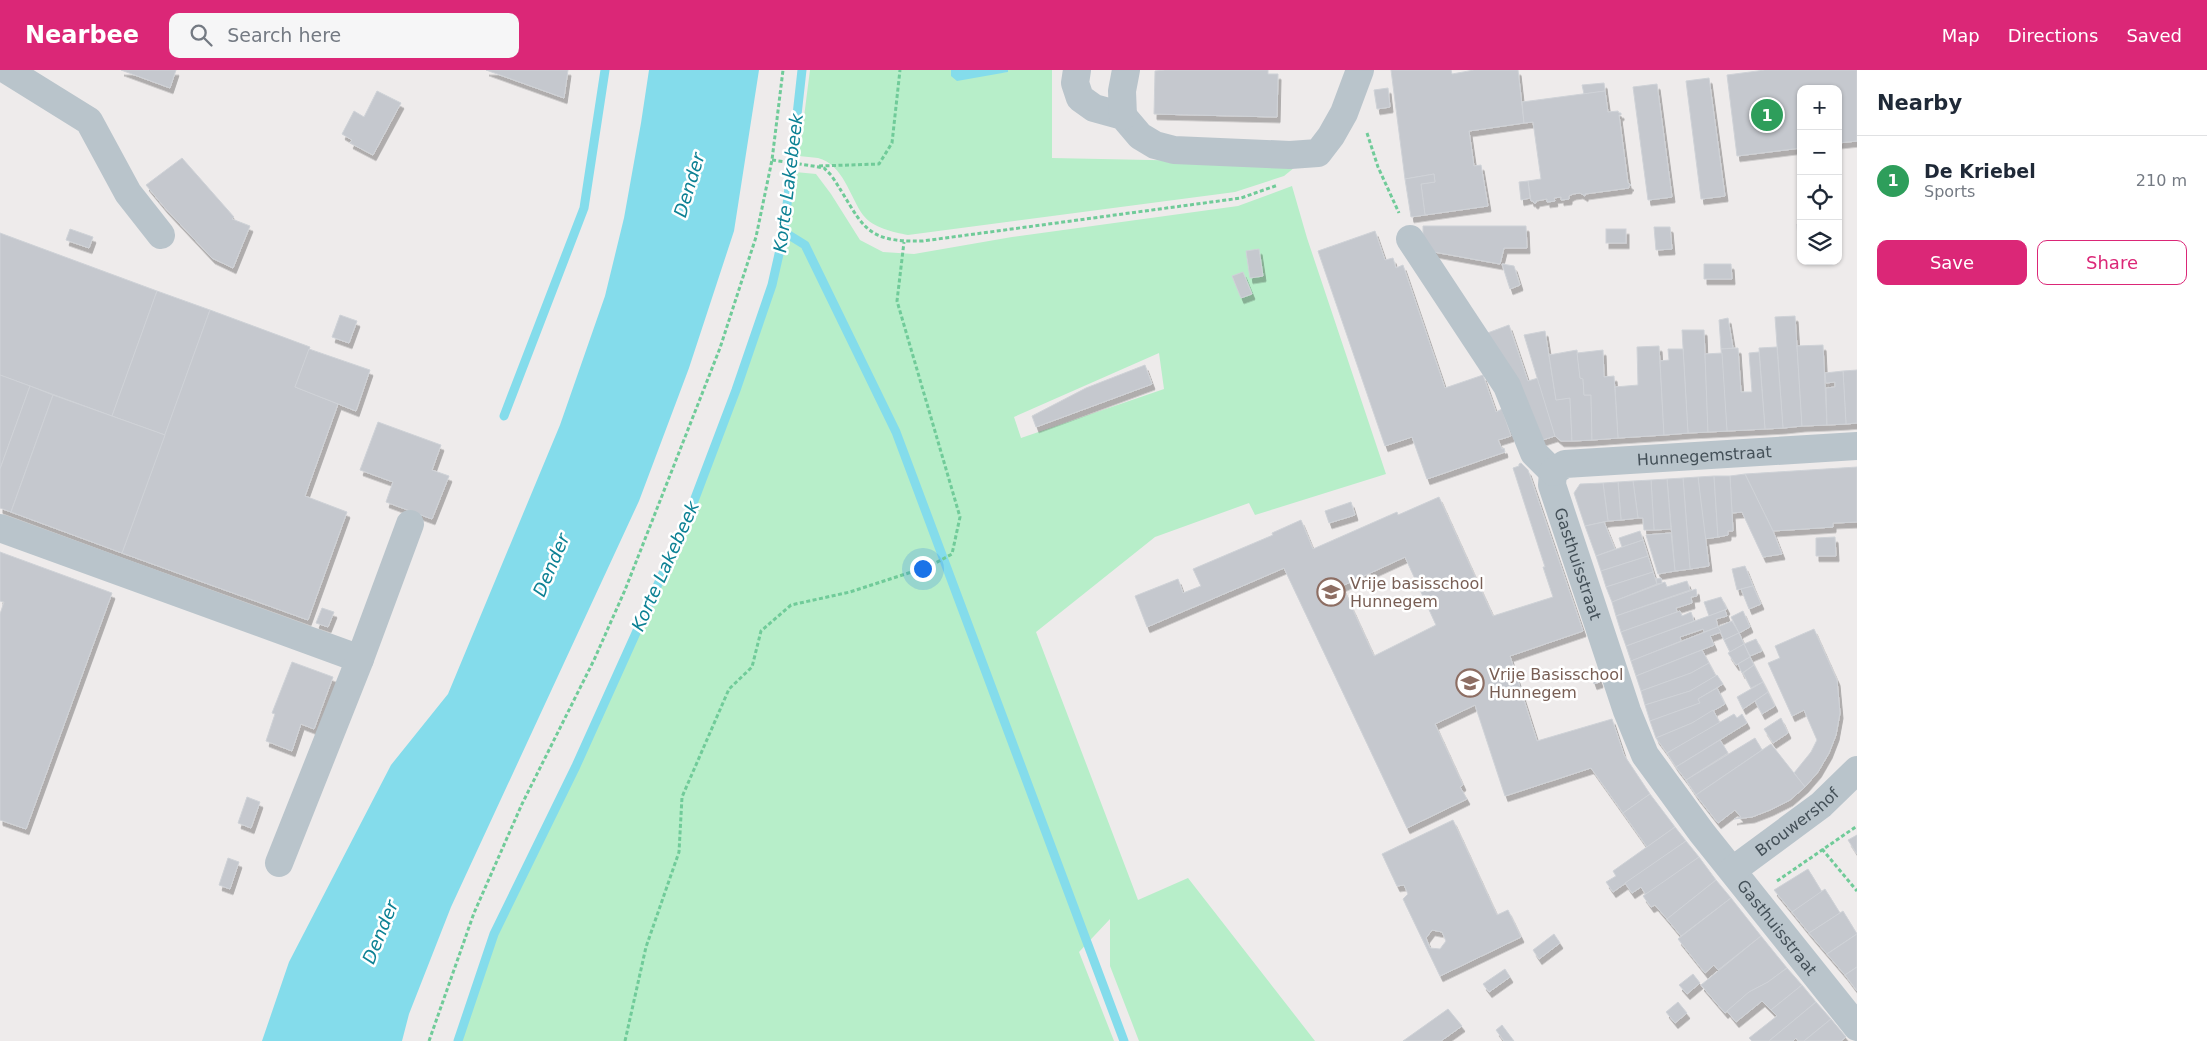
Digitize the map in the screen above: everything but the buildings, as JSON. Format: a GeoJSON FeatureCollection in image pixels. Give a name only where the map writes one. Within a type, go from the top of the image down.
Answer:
{"type":"FeatureCollection","features":[{"type":"Feature","properties":{"kind":"street"},"geometry":{"type":"LineString","coordinates":[[7,70],[89,121],[128,193],[161,235]]}},
{"type":"Feature","properties":{"kind":"street"},"geometry":{"type":"LineString","coordinates":[[1076,70],[1075,83],[1080,98],[1094,108],[1123,116],[1140,136],[1155,145],[1174,150],[1290,155],[1318,153],[1331,136],[1344,113],[1359,72]]}},
{"type":"Feature","properties":{"kind":"street"},"geometry":{"type":"LineString","coordinates":[[1123,116],[1122,91],[1126,70]]}},
{"type":"Feature","properties":{"kind":"street"},"geometry":{"type":"LineString","coordinates":[[1410,239],[1507,386],[1534,453],[1553,472]]}},
{"type":"Feature","properties":{"kind":"street","name":"Hunnegemstraat"},"geometry":{"type":"LineString","coordinates":[[1553,472],[1565,464],[1857,446]]}},
{"type":"Feature","properties":{"kind":"street","name":"Gasthuisstraat"},"geometry":{"type":"LineString","coordinates":[[1553,472],[1552,485],[1626,711],[1645,755],[1702,833],[1857,1027]]}},
{"type":"Feature","properties":{"kind":"street"},"geometry":{"type":"LineString","coordinates":[[279,863],[360,659],[410,524]]}},
{"type":"Feature","properties":{"kind":"street"},"geometry":{"type":"LineString","coordinates":[[0,528],[360,659]]}},
{"type":"Feature","properties":{"kind":"street","name":"Brouwershof"},"geometry":{"type":"LineString","coordinates":[[1733,870],[1829,798],[1857,770]]}},
{"type":"Feature","properties":{"kind":"path"},"geometry":{"type":"LineString","coordinates":[[428,1041],[474,913],[522,804],[594,660],[625,590],[720,348],[756,237],[772,160],[783,70]]}},
{"type":"Feature","properties":{"kind":"path"},"geometry":{"type":"LineString","coordinates":[[813,166],[879,164],[892,143],[900,70]]}},
{"type":"Feature","properties":{"kind":"path"},"geometry":{"type":"LineString","coordinates":[[1367,130],[1378,167],[1393,197],[1410,239]]}},
{"type":"Feature","properties":{"kind":"path"},"geometry":{"type":"LineString","coordinates":[[772,160],[824,168],[831,175],[867,230],[883,238],[904,242],[1241,198],[1282,184]]}},
{"type":"Feature","properties":{"kind":"path"},"geometry":{"type":"LineString","coordinates":[[625,1041],[646,947],[679,852],[682,797],[729,689],[752,667],[761,631],[791,605],[850,592],[930,566],[952,554],[960,517],[897,301],[904,242]]}},
{"type":"Feature","properties":{"kind":"path"},"geometry":{"type":"LineString","coordinates":[[1793,869],[1857,826]]}},
{"type":"Feature","properties":{"kind":"path"},"geometry":{"type":"LineString","coordinates":[[1822,849],[1857,890]]}},
{"type":"Feature","properties":{"kind":"green space"},"geometry":{"type":"Polygon","coordinates":[[[810,70],[951,70],[951,76],[1008,72],[1008,70],[1052,70],[1052,158],[1300,163],[1284,176],[1235,192],[908,235],[884,229],[867,219],[858,208],[840,174],[827,161],[799,156],[810,70]]]}},
{"type":"Feature","properties":{"kind":"green space"},"geometry":{"type":"Polygon","coordinates":[[[795,172],[816,174],[860,240],[883,252],[914,254],[1012,237],[1238,206],[1292,186],[1307,238],[1386,474],[1255,515],[1249,503],[1155,537],[1036,632],[1138,900],[1188,878],[1315,1041],[1139,1041],[1110,966],[1110,919],[1079,952],[1114,1041],[458,1041],[494,934],[576,766],[686,522],[736,390],[772,285],[795,172]],[[1159,353],[1014,417],[1021,438],[1164,389],[1159,353]]]}},
{"type":"Feature","properties":{"kind":"water","name":"Dender"},"geometry":{"type":"Polygon","coordinates":[[[649,70],[759,70],[734,231],[689,368],[639,501],[451,907],[409,1014],[402,1041],[262,1041],[289,962],[391,765],[448,694],[560,425],[605,296],[624,218],[649,70]]]}},
{"type":"Feature","properties":{"kind":"water"},"geometry":{"type":"Polygon","coordinates":[[[951,70],[1008,70],[1008,72],[957,81],[951,76],[951,70]]]}},
{"type":"Feature","properties":{"kind":"waterway"},"geometry":{"type":"LineString","coordinates":[[504,416],[584,208],[605,70]]}},
{"type":"Feature","properties":{"kind":"waterway","name":"Korte Lakebeek"},"geometry":{"type":"LineString","coordinates":[[458,1041],[494,934],[576,766],[686,522],[736,390],[772,285],[784,232],[802,70]]}},
{"type":"Feature","properties":{"kind":"waterway"},"geometry":{"type":"LineString","coordinates":[[784,232],[805,245],[896,432],[1124,1041]]}},
{"type":"Feature","properties":{"kind":"place","name":"De Kriebel"},"geometry":{"type":"Point","coordinates":[1767,115]}},
{"type":"Feature","properties":{"kind":"place","name":"Vrije basisschool Hunnegem"},"geometry":{"type":"Point","coordinates":[1331,592]}},
{"type":"Feature","properties":{"kind":"place","name":"Vrije Basisschool Hunnegem"},"geometry":{"type":"Point","coordinates":[1470,683]}}]}
